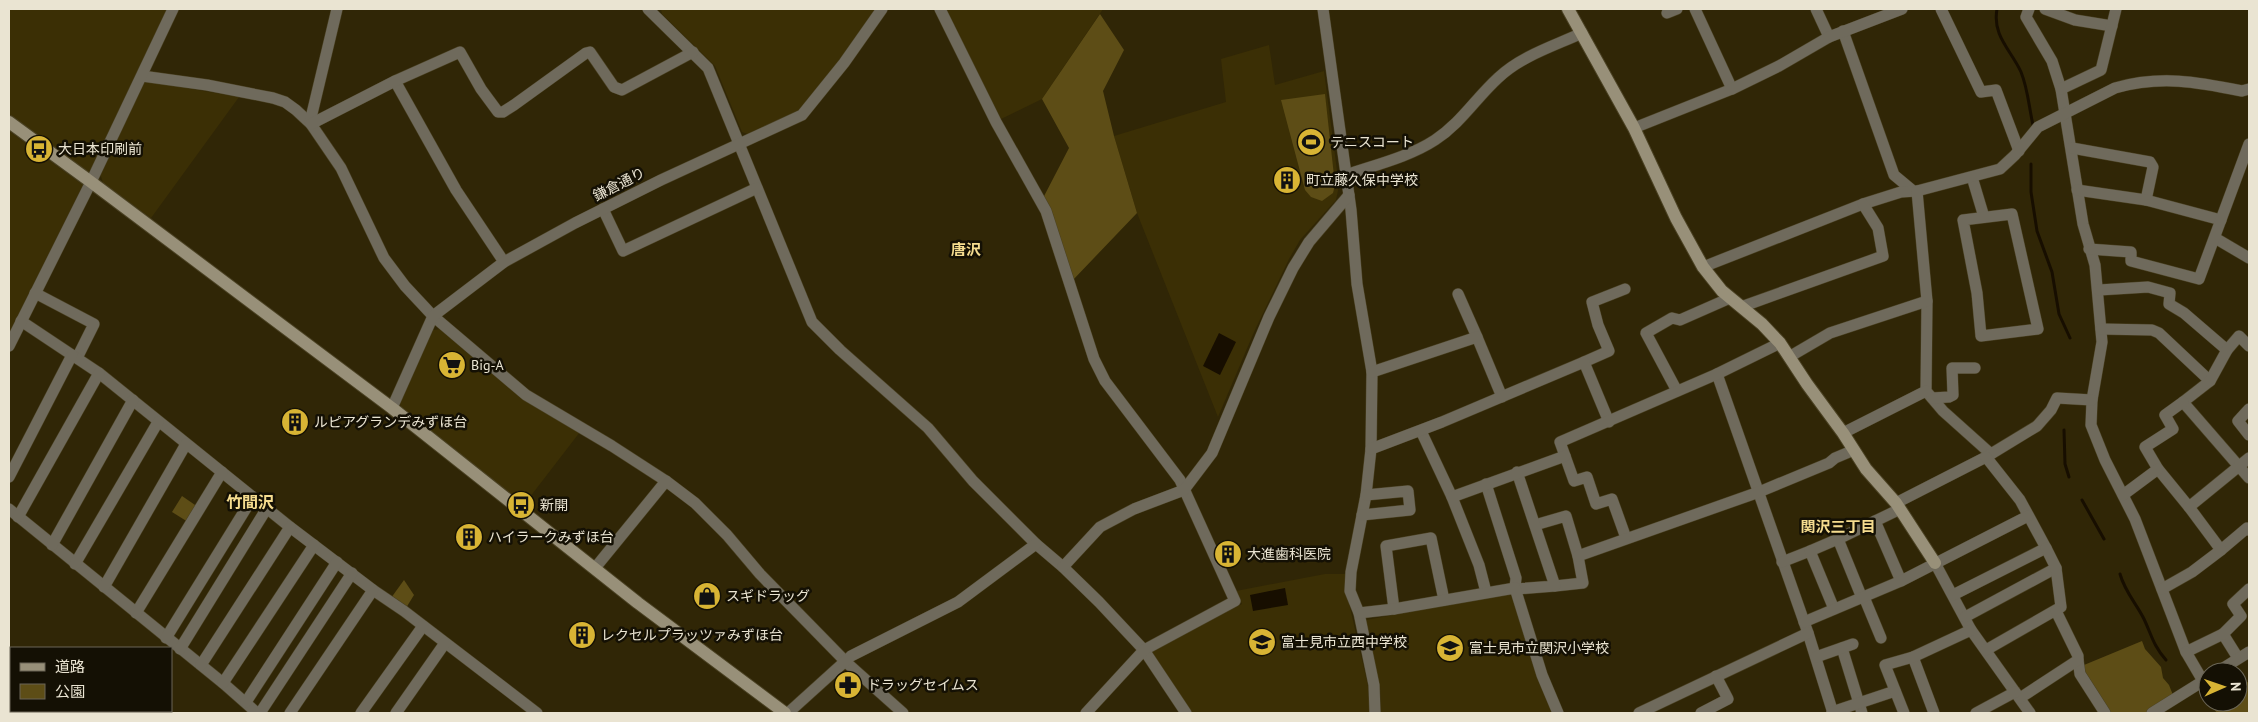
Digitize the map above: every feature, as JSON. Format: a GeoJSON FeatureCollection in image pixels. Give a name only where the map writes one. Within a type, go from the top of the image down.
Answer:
{"type":"FeatureCollection","features":[{"type":"Feature","properties":{"kind":"street"},"geometry":{"type":"LineString","coordinates":[[9,346],[91,182],[173,9]]}},
{"type":"Feature","properties":{"kind":"street"},"geometry":{"type":"LineString","coordinates":[[310,123],[337,9]]}},
{"type":"Feature","properties":{"kind":"street","name":"鎌倉通り"},"geometry":{"type":"LineString","coordinates":[[392,408],[433,316],[504,262],[661,180],[796,119],[809,109],[882,9]]}},
{"type":"Feature","properties":{"kind":"street"},"geometry":{"type":"LineString","coordinates":[[940,9],[996,122],[1046,212],[1094,359],[1105,381],[1160,452],[1184,490],[1235,601],[1144,650],[1086,713]]}},
{"type":"Feature","properties":{"kind":"street"},"geometry":{"type":"LineString","coordinates":[[1323,9],[1350,196],[1357,284],[1372,372],[1371,449],[1366,495],[1351,572],[1350,591],[1359,613],[1374,685],[1375,713]]}},
{"type":"Feature","properties":{"kind":"street"},"geometry":{"type":"LineString","coordinates":[[1568,9],[1634,128],[1676,218],[1704,266],[1730,298],[1762,324],[1780,343],[1866,469],[1898,506],[1935,563],[1971,630],[2030,713]]}},
{"type":"Feature","properties":{"kind":"street"},"geometry":{"type":"LineString","coordinates":[[1695,9],[1732,89]]}},
{"type":"Feature","properties":{"kind":"street"},"geometry":{"type":"LineString","coordinates":[[1816,9],[1829,36]]}},
{"type":"Feature","properties":{"kind":"street"},"geometry":{"type":"LineString","coordinates":[[1634,128],[1732,89],[1779,66],[1829,36],[1902,9]]}},
{"type":"Feature","properties":{"kind":"street"},"geometry":{"type":"LineString","coordinates":[[1941,9],[1981,92],[1996,90],[2019,151]]}},
{"type":"Feature","properties":{"kind":"street"},"geometry":{"type":"LineString","coordinates":[[2028,9],[2026,17],[2052,61],[2061,89],[2072,148],[2077,190],[2099,290],[2101,350],[2090,415],[2093,432],[2135,519],[2186,652],[2198,669]]}},
{"type":"Feature","properties":{"kind":"street"},"geometry":{"type":"LineString","coordinates":[[2045,9],[2075,20],[2112,26]]}},
{"type":"Feature","properties":{"kind":"street"},"geometry":{"type":"LineString","coordinates":[[2061,89],[2101,70],[2116,9]]}},
{"type":"Feature","properties":{"kind":"street"},"geometry":{"type":"LineString","coordinates":[[652,10],[708,68],[812,322],[840,350],[928,428],[973,481],[1036,544],[1063,567],[1144,650],[1186,713]]}},
{"type":"Feature","properties":{"kind":"street"},"geometry":{"type":"LineString","coordinates":[[1842,31],[1894,175],[1915,190],[1927,301],[1929,394],[1988,456],[2020,500],[2056,568],[2061,607],[1986,650]]}},
{"type":"Feature","properties":{"kind":"street"},"geometry":{"type":"LineString","coordinates":[[1346,175],[1420,148],[1436,140],[1454,126],[1497,79],[1511,67],[1582,33]]}},
{"type":"Feature","properties":{"kind":"street"},"geometry":{"type":"LineString","coordinates":[[310,123],[395,81],[460,52],[481,89],[498,112],[503,112],[586,53],[590,52],[614,87],[622,90],[693,52]]}},
{"type":"Feature","properties":{"kind":"street"},"geometry":{"type":"LineString","coordinates":[[142,76],[208,85],[285,102],[310,123],[341,168],[384,258],[405,286],[433,316],[526,395],[666,481],[695,503],[728,535],[760,574],[845,661],[903,713]]}},
{"type":"Feature","properties":{"kind":"street"},"geometry":{"type":"LineString","coordinates":[[1704,266],[1863,204],[2000,169],[2019,151],[2038,127],[2101,94],[2128,84],[2172,79],[2242,91],[2249,89]]}},
{"type":"Feature","properties":{"kind":"street"},"geometry":{"type":"LineString","coordinates":[[395,81],[451,182],[504,262]]}},
{"type":"Feature","properties":{"kind":"street"},"geometry":{"type":"LineString","coordinates":[[9,122],[392,408],[595,568],[786,713],[845,661],[958,602],[1036,544]]}},
{"type":"Feature","properties":{"kind":"street"},"geometry":{"type":"LineString","coordinates":[[2089,249],[2130,252],[2131,260],[2199,279],[2249,144]]}},
{"type":"Feature","properties":{"kind":"street"},"geometry":{"type":"LineString","coordinates":[[2072,148],[2150,162],[2152,167],[2146,200]]}},
{"type":"Feature","properties":{"kind":"street"},"geometry":{"type":"LineString","coordinates":[[1972,177],[1984,217]]}},
{"type":"Feature","properties":{"kind":"street"},"geometry":{"type":"LineString","coordinates":[[603,209],[623,251],[757,188]]}},
{"type":"Feature","properties":{"kind":"street"},"geometry":{"type":"LineString","coordinates":[[2077,190],[2146,200],[2221,220]]}},
{"type":"Feature","properties":{"kind":"street"},"geometry":{"type":"LineString","coordinates":[[1063,567],[1100,527],[1134,509],[1184,490],[1212,453],[1293,268],[1309,242],[1350,196]]}},
{"type":"Feature","properties":{"kind":"street"},"geometry":{"type":"LineString","coordinates":[[1741,307],[1882,256],[1878,228],[1863,204]]}},
{"type":"Feature","properties":{"kind":"street"},"geometry":{"type":"LineString","coordinates":[[2012,214],[2038,329],[1982,336],[1977,293],[1963,220],[1984,217],[2012,214]]}},
{"type":"Feature","properties":{"kind":"street"},"geometry":{"type":"LineString","coordinates":[[2215,238],[2249,257]]}},
{"type":"Feature","properties":{"kind":"street"},"geometry":{"type":"LineString","coordinates":[[2099,290],[2148,287],[2170,293],[2169,304],[2184,312],[2228,350]]}},
{"type":"Feature","properties":{"kind":"street"},"geometry":{"type":"LineString","coordinates":[[1371,449],[1421,431],[1609,351],[1598,325],[1592,302],[1625,289]]}},
{"type":"Feature","properties":{"kind":"street"},"geometry":{"type":"LineString","coordinates":[[9,477],[94,324],[35,293]]}},
{"type":"Feature","properties":{"kind":"street"},"geometry":{"type":"LineString","coordinates":[[1458,294],[1502,397]]}},
{"type":"Feature","properties":{"kind":"street"},"geometry":{"type":"LineString","coordinates":[[1677,391],[1646,333],[1672,318],[1680,320],[1730,298]]}},
{"type":"Feature","properties":{"kind":"street"},"geometry":{"type":"LineString","coordinates":[[1789,357],[1830,333],[1927,301]]}},
{"type":"Feature","properties":{"kind":"street"},"geometry":{"type":"LineString","coordinates":[[21,321],[99,373],[290,527],[537,713]]}},
{"type":"Feature","properties":{"kind":"street"},"geometry":{"type":"LineString","coordinates":[[2101,329],[2152,330],[2159,333],[2210,381]]}},
{"type":"Feature","properties":{"kind":"street"},"geometry":{"type":"LineString","coordinates":[[2221,550],[2158,469],[2145,447],[2173,428],[2165,415],[2210,381],[2228,350],[2239,336],[2249,346]]}},
{"type":"Feature","properties":{"kind":"street"},"geometry":{"type":"LineString","coordinates":[[1372,372],[1477,337]]}},
{"type":"Feature","properties":{"kind":"street"},"geometry":{"type":"LineString","coordinates":[[1626,538],[1612,499],[1596,504],[1587,477],[1574,481],[1560,442],[1717,374],[1780,343]]}},
{"type":"Feature","properties":{"kind":"street"},"geometry":{"type":"LineString","coordinates":[[1584,362],[1609,422]]}},
{"type":"Feature","properties":{"kind":"street"},"geometry":{"type":"LineString","coordinates":[[1843,433],[1929,394],[1949,397],[1953,394],[1952,368],[1975,368]]}},
{"type":"Feature","properties":{"kind":"street"},"geometry":{"type":"LineString","coordinates":[[18,517],[99,373]]}},
{"type":"Feature","properties":{"kind":"street"},"geometry":{"type":"LineString","coordinates":[[1717,374],[1806,627],[1833,713],[1861,708],[1895,691]]}},
{"type":"Feature","properties":{"kind":"street"},"geometry":{"type":"LineString","coordinates":[[1782,562],[1838,539],[1875,521],[1898,506],[1988,456],[2037,426],[2051,410],[2057,398],[2092,400]]}},
{"type":"Feature","properties":{"kind":"street"},"geometry":{"type":"LineString","coordinates":[[52,545],[133,400]]}},
{"type":"Feature","properties":{"kind":"street"},"geometry":{"type":"LineString","coordinates":[[2183,402],[2249,478]]}},
{"type":"Feature","properties":{"kind":"street"},"geometry":{"type":"LineString","coordinates":[[2249,409],[2238,421],[2249,435]]}},
{"type":"Feature","properties":{"kind":"street"},"geometry":{"type":"LineString","coordinates":[[75,564],[158,422]]}},
{"type":"Feature","properties":{"kind":"street"},"geometry":{"type":"LineString","coordinates":[[1421,431],[1452,497],[1479,565],[1486,592]]}},
{"type":"Feature","properties":{"kind":"street"},"geometry":{"type":"LineString","coordinates":[[104,587],[186,444]]}},
{"type":"Feature","properties":{"kind":"street"},"geometry":{"type":"LineString","coordinates":[[1578,556],[1759,492],[1829,463],[1834,458],[1854,450]]}},
{"type":"Feature","properties":{"kind":"street"},"geometry":{"type":"LineString","coordinates":[[1452,497],[1565,456]]}},
{"type":"Feature","properties":{"kind":"street"},"geometry":{"type":"LineString","coordinates":[[2189,507],[2249,458]]}},
{"type":"Feature","properties":{"kind":"street"},"geometry":{"type":"LineString","coordinates":[[2123,495],[2158,469]]}},
{"type":"Feature","properties":{"kind":"street"},"geometry":{"type":"LineString","coordinates":[[136,613],[222,472]]}},
{"type":"Feature","properties":{"kind":"street"},"geometry":{"type":"LineString","coordinates":[[1517,472],[1555,586]]}},
{"type":"Feature","properties":{"kind":"street"},"geometry":{"type":"LineString","coordinates":[[595,568],[666,481]]}},
{"type":"Feature","properties":{"kind":"street"},"geometry":{"type":"LineString","coordinates":[[1486,484],[1516,578],[1516,588],[1542,675],[1558,713]]}},
{"type":"Feature","properties":{"kind":"street"},"geometry":{"type":"LineString","coordinates":[[1362,515],[1410,510],[1408,491],[1366,495]]}},
{"type":"Feature","properties":{"kind":"street"},"geometry":{"type":"LineString","coordinates":[[166,638],[253,497]]}},
{"type":"Feature","properties":{"kind":"street"},"geometry":{"type":"LineString","coordinates":[[180,649],[267,508]]}},
{"type":"Feature","properties":{"kind":"street"},"geometry":{"type":"LineString","coordinates":[[9,509],[166,638],[223,682],[258,713],[352,573]]}},
{"type":"Feature","properties":{"kind":"street"},"geometry":{"type":"LineString","coordinates":[[1359,613],[1394,609],[1486,592],[1583,583],[1578,556],[1566,516],[1535,525]]}},
{"type":"Feature","properties":{"kind":"street"},"geometry":{"type":"LineString","coordinates":[[1639,713],[1656,710],[1806,627],[1834,609],[1901,581],[2028,516]]}},
{"type":"Feature","properties":{"kind":"street"},"geometry":{"type":"LineString","coordinates":[[1875,521],[1901,581]]}},
{"type":"Feature","properties":{"kind":"street"},"geometry":{"type":"LineString","coordinates":[[201,665],[290,527]]}},
{"type":"Feature","properties":{"kind":"street"},"geometry":{"type":"LineString","coordinates":[[2162,590],[2192,572],[2247,528],[2249,530]]}},
{"type":"Feature","properties":{"kind":"street"},"geometry":{"type":"LineString","coordinates":[[1394,609],[1386,546],[1431,538],[1444,600]]}},
{"type":"Feature","properties":{"kind":"street"},"geometry":{"type":"LineString","coordinates":[[1838,539],[1881,638]]}},
{"type":"Feature","properties":{"kind":"street"},"geometry":{"type":"LineString","coordinates":[[223,682],[314,544]]}},
{"type":"Feature","properties":{"kind":"street"},"geometry":{"type":"LineString","coordinates":[[1953,595],[2046,548]]}},
{"type":"Feature","properties":{"kind":"street"},"geometry":{"type":"LineString","coordinates":[[1810,551],[1834,609]]}},
{"type":"Feature","properties":{"kind":"street"},"geometry":{"type":"LineString","coordinates":[[246,702],[337,562]]}},
{"type":"Feature","properties":{"kind":"street"},"geometry":{"type":"LineString","coordinates":[[1965,617],[2056,568]]}},
{"type":"Feature","properties":{"kind":"street"},"geometry":{"type":"LineString","coordinates":[[290,713],[373,590]]}},
{"type":"Feature","properties":{"kind":"street"},"geometry":{"type":"LineString","coordinates":[[2186,652],[2230,629],[2241,616],[2233,604],[2249,590]]}},
{"type":"Feature","properties":{"kind":"street"},"geometry":{"type":"LineString","coordinates":[[2056,611],[2078,656],[2080,674],[2105,713]]}},
{"type":"Feature","properties":{"kind":"street"},"geometry":{"type":"LineString","coordinates":[[361,713],[423,626]]}},
{"type":"Feature","properties":{"kind":"street"},"geometry":{"type":"LineString","coordinates":[[1904,713],[1885,666],[1914,657],[1971,630]]}},
{"type":"Feature","properties":{"kind":"street"},"geometry":{"type":"LineString","coordinates":[[2223,634],[2238,658]]}},
{"type":"Feature","properties":{"kind":"street"},"geometry":{"type":"LineString","coordinates":[[396,713],[445,643]]}},
{"type":"Feature","properties":{"kind":"street"},"geometry":{"type":"LineString","coordinates":[[1816,657],[1848,646],[1861,708]]}},
{"type":"Feature","properties":{"kind":"street"},"geometry":{"type":"LineString","coordinates":[[2232,662],[2249,652]]}},
{"type":"Feature","properties":{"kind":"street"},"geometry":{"type":"LineString","coordinates":[[1914,657],[1934,713]]}},
{"type":"Feature","properties":{"kind":"street"},"geometry":{"type":"LineString","coordinates":[[1976,713],[2017,695],[2078,660]]}},
{"type":"Feature","properties":{"kind":"street"},"geometry":{"type":"LineString","coordinates":[[1701,713],[1728,699],[1716,676]]}},
{"type":"Feature","properties":{"kind":"street"},"geometry":{"type":"LineString","coordinates":[[2152,713],[2198,683]]}},
{"type":"Feature","properties":{"kind":"shaded area"},"geometry":{"type":"Polygon","coordinates":[[[9,9],[168,9],[93,167],[88,172],[9,115],[9,9]]]}},
{"type":"Feature","properties":{"kind":"shaded area"},"geometry":{"type":"Polygon","coordinates":[[[661,9],[876,9],[818,90],[796,113],[751,135],[742,132],[715,66],[662,14],[661,9]]]}},
{"type":"Feature","properties":{"kind":"shaded area"},"geometry":{"type":"Polygon","coordinates":[[[944,9],[1103,9],[1042,99],[1001,119],[944,9]]]}},
{"type":"Feature","properties":{"kind":"shaded area"},"geometry":{"type":"Polygon","coordinates":[[[1269,45],[1275,85],[1324,71],[1339,186],[1336,200],[1300,240],[1289,259],[1254,332],[1218,417],[1137,213],[1114,136],[1226,102],[1221,59],[1269,45]]]}},
{"type":"Feature","properties":{"kind":"shaded area"},"geometry":{"type":"Polygon","coordinates":[[[145,81],[239,97],[151,218],[103,183],[100,173],[145,81]]]}},
{"type":"Feature","properties":{"kind":"shaded area"},"geometry":{"type":"Polygon","coordinates":[[[9,131],[83,185],[9,334],[9,131]]]}},
{"type":"Feature","properties":{"kind":"shaded area"},"geometry":{"type":"Polygon","coordinates":[[[441,329],[527,402],[580,432],[523,506],[401,409],[400,403],[433,330],[441,329]]]}},
{"type":"Feature","properties":{"kind":"shaded area"},"geometry":{"type":"Polygon","coordinates":[[[1219,333],[1236,342],[1220,375],[1203,366],[1219,333]]]}},
{"type":"Feature","properties":{"kind":"shaded area","name":"富士見市立西中学校"},"geometry":{"type":"Polygon","coordinates":[[[1325,574],[1345,574],[1345,592],[1368,686],[1370,713],[1192,713],[1152,654],[1154,648],[1242,604],[1236,591],[1325,574]]]}},
{"type":"Feature","properties":{"kind":"shaded area"},"geometry":{"type":"Polygon","coordinates":[[[1285,588],[1288,605],[1253,611],[1250,595],[1285,588]]]}},
{"type":"Feature","properties":{"kind":"shaded area","name":"富士見市立関沢小学校"},"geometry":{"type":"Polygon","coordinates":[[[1507,594],[1513,596],[1554,713],[1381,713],[1380,686],[1366,620],[1507,594]]]}},
{"type":"Feature","properties":{"kind":"green space"},"geometry":{"type":"Polygon","coordinates":[[[1100,14],[1124,50],[1103,91],[1137,213],[1072,281],[1042,200],[1069,148],[1042,99],[1100,14]]]}},
{"type":"Feature","properties":{"kind":"green space","name":"テニスコート"},"geometry":{"type":"Polygon","coordinates":[[[1325,94],[1335,185],[1333,193],[1322,201],[1311,197],[1305,190],[1281,100],[1325,94]]]}},
{"type":"Feature","properties":{"kind":"green space"},"geometry":{"type":"Polygon","coordinates":[[[182,496],[198,507],[188,522],[172,512],[182,496]]]}},
{"type":"Feature","properties":{"kind":"green space"},"geometry":{"type":"Polygon","coordinates":[[[404,580],[414,595],[406,608],[391,598],[404,580]]]}},
{"type":"Feature","properties":{"kind":"green space"},"geometry":{"type":"Polygon","coordinates":[[[2142,641],[2145,649],[2161,667],[2163,678],[2169,685],[2173,695],[2145,713],[2110,713],[2084,670],[2084,665],[2142,641]]]}},
{"type":"Feature","properties":{"kind":"green space"},"geometry":{"type":"Polygon","coordinates":[[[2248,682],[2249,713],[2217,713],[2248,712],[2248,682]]]}},
{"type":"Feature","properties":{"kind":"waterway"},"geometry":{"type":"LineString","coordinates":[[1997,9],[1997,27],[2003,42],[2021,72],[2033,125]]}},
{"type":"Feature","properties":{"kind":"waterway"},"geometry":{"type":"LineString","coordinates":[[2031,164],[2031,192],[2037,231],[2052,272],[2059,314],[2070,338]]}},
{"type":"Feature","properties":{"kind":"waterway"},"geometry":{"type":"LineString","coordinates":[[2064,430],[2065,464],[2069,477]]}},
{"type":"Feature","properties":{"kind":"waterway"},"geometry":{"type":"LineString","coordinates":[[2082,500],[2104,539]]}},
{"type":"Feature","properties":{"kind":"waterway"},"geometry":{"type":"LineString","coordinates":[[2120,574],[2144,619],[2155,645],[2166,660]]}},
{"type":"Feature","properties":{"kind":"place","name":"テニスコート"},"geometry":{"type":"Point","coordinates":[1311,142]}},
{"type":"Feature","properties":{"kind":"place","name":"大日本印刷前"},"geometry":{"type":"Point","coordinates":[39,149]}},
{"type":"Feature","properties":{"kind":"place","name":"町立藤久保中学校"},"geometry":{"type":"Point","coordinates":[1287,180]}},
{"type":"Feature","properties":{"kind":"place","name":"Big-A"},"geometry":{"type":"Point","coordinates":[452,365]}},
{"type":"Feature","properties":{"kind":"place","name":"ルピアグランデみずほ台"},"geometry":{"type":"Point","coordinates":[295,422]}},
{"type":"Feature","properties":{"kind":"place","name":"新開"},"geometry":{"type":"Point","coordinates":[521,505]}},
{"type":"Feature","properties":{"kind":"place","name":"ハイラークみずほ台"},"geometry":{"type":"Point","coordinates":[469,537]}},
{"type":"Feature","properties":{"kind":"place","name":"大進歯科医院"},"geometry":{"type":"Point","coordinates":[1228,554]}},
{"type":"Feature","properties":{"kind":"place","name":"スギドラッグ"},"geometry":{"type":"Point","coordinates":[707,596]}},
{"type":"Feature","properties":{"kind":"place","name":"レクセルプラッツァみずほ台"},"geometry":{"type":"Point","coordinates":[582,635]}},
{"type":"Feature","properties":{"kind":"place","name":"富士見市立西中学校"},"geometry":{"type":"Point","coordinates":[1262,642]}},
{"type":"Feature","properties":{"kind":"place","name":"富士見市立関沢小学校"},"geometry":{"type":"Point","coordinates":[1450,648]}},
{"type":"Feature","properties":{"kind":"place","name":"ドラッグセイムス"},"geometry":{"type":"Point","coordinates":[848,685]}},
{"type":"Feature","properties":{"kind":"district","name":"唐沢"},"geometry":{"type":"Point","coordinates":[966,249]}},
{"type":"Feature","properties":{"kind":"district","name":"竹間沢"},"geometry":{"type":"Point","coordinates":[250,502]}},
{"type":"Feature","properties":{"kind":"district","name":"関沢三丁目"},"geometry":{"type":"Point","coordinates":[1838,526]}}]}
